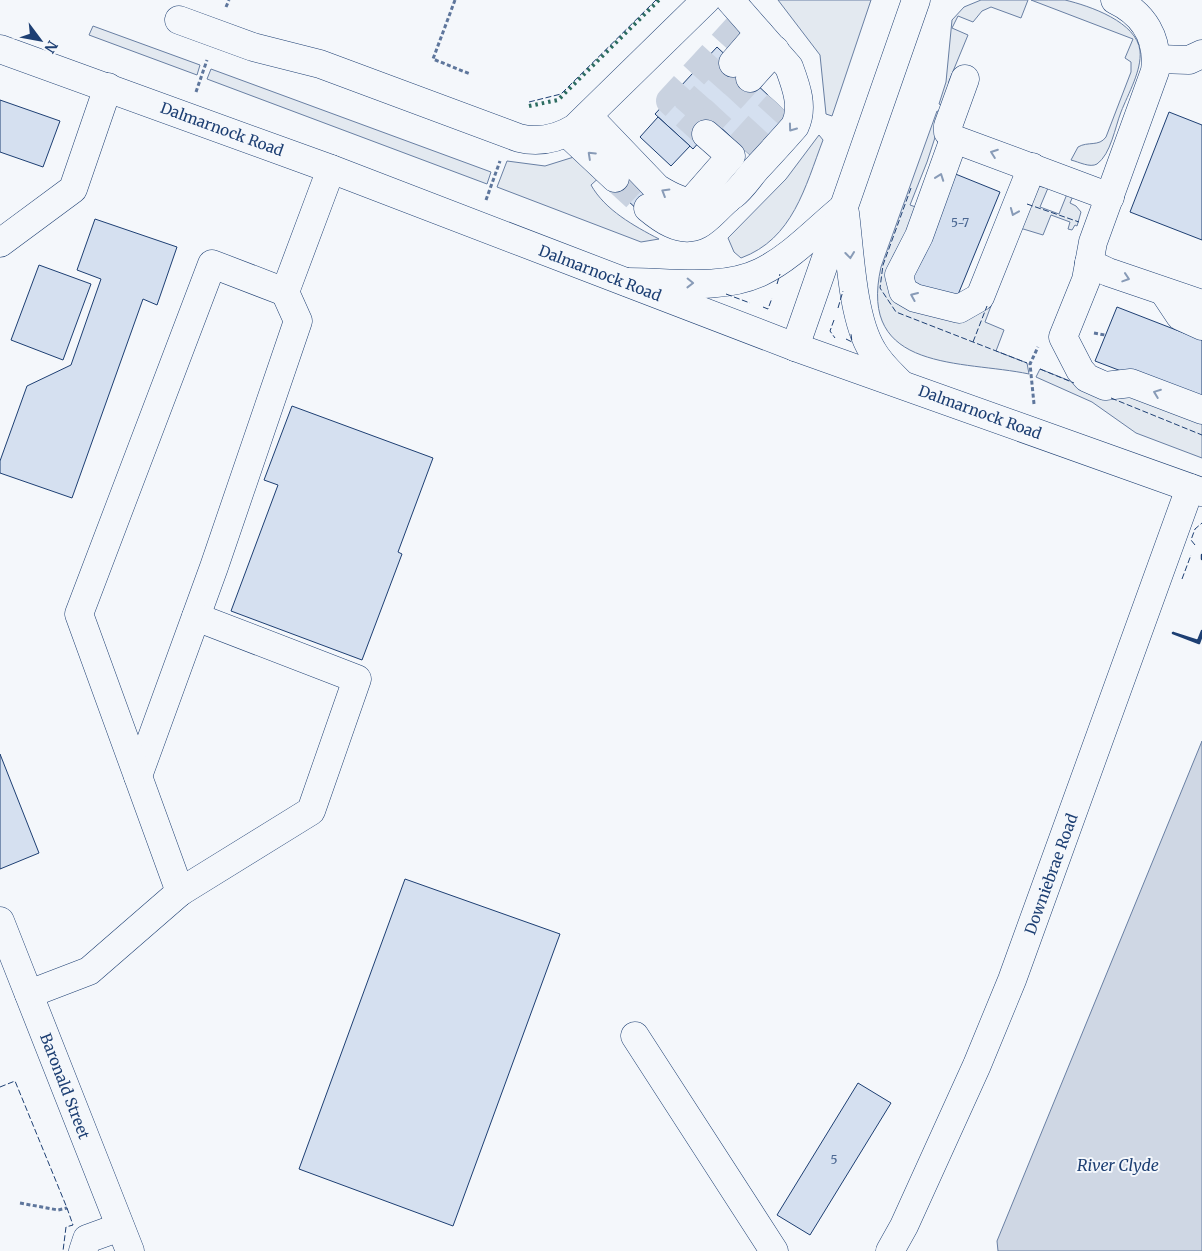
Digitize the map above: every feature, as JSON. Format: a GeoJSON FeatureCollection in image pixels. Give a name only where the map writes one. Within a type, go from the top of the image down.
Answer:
{"type":"FeatureCollection","features":[{"type":"Feature","properties":{"kind":"street"},"geometry":{"type":"LineString","coordinates":[[180,20],[253,47],[320,64],[509,134],[536,140],[556,138],[567,133],[588,116],[706,0]]}},
{"type":"Feature","properties":{"kind":"street"},"geometry":{"type":"LineString","coordinates":[[648,208],[662,220],[680,227],[697,226],[732,195],[795,126],[799,118],[799,99],[795,83],[770,45],[730,0]]}},
{"type":"Feature","properties":{"kind":"street"},"geometry":{"type":"LineString","coordinates":[[795,347],[916,0]]}},
{"type":"Feature","properties":{"kind":"street"},"geometry":{"type":"LineString","coordinates":[[1124,2],[1141,18],[1147,27],[1156,48],[1155,71],[1093,242],[1086,280],[1051,339],[1087,378],[1105,386],[1131,383],[1202,410]]}},
{"type":"Feature","properties":{"kind":"street"},"geometry":{"type":"LineString","coordinates":[[744,73],[770,45]]}},
{"type":"Feature","properties":{"kind":"street","name":"Dalmarnock Road"},"geometry":{"type":"LineString","coordinates":[[0,49],[331,169],[795,347],[1196,490]]}},
{"type":"Feature","properties":{"kind":"street"},"geometry":{"type":"LineString","coordinates":[[1157,59],[1189,60],[1202,54]]}},
{"type":"Feature","properties":{"kind":"street"},"geometry":{"type":"LineString","coordinates":[[965,79],[948,126],[948,132],[954,139],[1110,197]]}},
{"type":"Feature","properties":{"kind":"street"},"geometry":{"type":"LineString","coordinates":[[778,104],[795,83]]}},
{"type":"Feature","properties":{"kind":"street"},"geometry":{"type":"LineString","coordinates":[[0,243],[72,189],[108,87]]}},
{"type":"Feature","properties":{"kind":"street"},"geometry":{"type":"LineString","coordinates":[[588,116],[658,188],[682,202],[716,202],[732,195]]}},
{"type":"Feature","properties":{"kind":"street"},"geometry":{"type":"LineString","coordinates":[[567,133],[615,178]]}},
{"type":"Feature","properties":{"kind":"street"},"geometry":{"type":"LineString","coordinates":[[690,203],[735,151],[706,134]]}},
{"type":"Feature","properties":{"kind":"street"},"geometry":{"type":"LineString","coordinates":[[954,139],[919,236],[899,275],[903,291],[915,298],[959,309],[980,297],[1044,172]]}},
{"type":"Feature","properties":{"kind":"street"},"geometry":{"type":"LineString","coordinates":[[138,776],[196,617],[298,321],[285,292],[331,169]]}},
{"type":"Feature","properties":{"kind":"street"},"geometry":{"type":"LineString","coordinates":[[623,282],[720,283],[753,275],[784,258],[844,207]]}},
{"type":"Feature","properties":{"kind":"street"},"geometry":{"type":"LineString","coordinates":[[844,207],[854,286],[864,334],[871,350],[900,383]]}},
{"type":"Feature","properties":{"kind":"street"},"geometry":{"type":"LineString","coordinates":[[1089,263],[1108,272],[1202,304]]}},
{"type":"Feature","properties":{"kind":"street"},"geometry":{"type":"LineString","coordinates":[[180,892],[79,614],[212,264],[285,292]]}},
{"type":"Feature","properties":{"kind":"street"},"geometry":{"type":"LineString","coordinates":[[1164,292],[1180,316],[1202,326]]}},
{"type":"Feature","properties":{"kind":"street","name":"Downiebrae Road"},"geometry":{"type":"LineString","coordinates":[[890,1251],[904,1226],[1003,1003],[1196,490]]}},
{"type":"Feature","properties":{"kind":"street"},"geometry":{"type":"LineString","coordinates":[[29,994],[89,971],[180,892],[311,811],[357,679],[196,617]]}},
{"type":"Feature","properties":{"kind":"street","name":"Baronald Street"},"geometry":{"type":"LineString","coordinates":[[0,921],[125,1239]]}},
{"type":"Feature","properties":{"kind":"street"},"geometry":{"type":"LineString","coordinates":[[635,1036],[774,1251]]}},
{"type":"Feature","properties":{"kind":"street"},"geometry":{"type":"LineString","coordinates":[[83,1251],[87,1239],[125,1239]]}},
{"type":"Feature","properties":{"kind":"path"},"geometry":{"type":"LineString","coordinates":[[455,0],[433,59],[470,74]]}},
{"type":"Feature","properties":{"kind":"path"},"geometry":{"type":"LineString","coordinates":[[188,116],[217,34]]}},
{"type":"Feature","properties":{"kind":"path"},"geometry":{"type":"LineString","coordinates":[[477,225],[509,134]]}},
{"type":"Feature","properties":{"kind":"path"},"geometry":{"type":"LineString","coordinates":[[1036,432],[1030,364],[1051,339]]}},
{"type":"Feature","properties":{"kind":"path"},"geometry":{"type":"LineString","coordinates":[[20,1203],[58,1210],[67,1208]]}},
{"type":"Feature","properties":{"kind":"shaded area"},"geometry":{"type":"Polygon","coordinates":[[[778,0],[871,0],[832,116],[826,114],[820,55],[778,0]]]}},
{"type":"Feature","properties":{"kind":"shaded area"},"geometry":{"type":"Polygon","coordinates":[[[981,0],[1028,0],[1021,18],[991,7],[982,11],[973,22],[958,16],[952,28],[968,35],[949,81],[945,107],[939,104],[946,82],[952,20],[964,7],[981,0]]]}},
{"type":"Feature","properties":{"kind":"shaded area"},"geometry":{"type":"Polygon","coordinates":[[[1031,0],[1065,0],[1087,6],[1122,24],[1137,41],[1140,58],[1137,74],[1106,154],[1097,164],[1088,165],[1071,160],[1078,147],[1100,142],[1106,137],[1131,72],[1131,62],[1125,58],[1133,39],[1031,0]]]}},
{"type":"Feature","properties":{"kind":"shaded area"},"geometry":{"type":"Polygon","coordinates":[[[93,26],[200,65],[197,75],[89,35],[93,26]]]}},
{"type":"Feature","properties":{"kind":"shaded area"},"geometry":{"type":"Polygon","coordinates":[[[211,69],[491,172],[487,184],[207,79],[211,69]]]}},
{"type":"Feature","properties":{"kind":"shaded area"},"geometry":{"type":"Polygon","coordinates":[[[937,111],[943,113],[910,205],[924,210],[959,318],[1038,186],[1048,188],[1040,207],[1059,214],[1067,194],[1073,196],[1070,203],[1081,212],[1077,226],[1075,225],[1072,230],[1068,229],[1070,222],[1051,215],[1043,235],[1020,228],[985,322],[1004,330],[996,351],[1027,363],[1029,374],[947,362],[921,355],[900,344],[885,326],[878,301],[881,267],[937,111]]]}},
{"type":"Feature","properties":{"kind":"shaded area"},"geometry":{"type":"Polygon","coordinates":[[[819,135],[823,140],[795,210],[773,238],[759,249],[741,258],[734,252],[728,238],[786,179],[819,135]]]}},
{"type":"Feature","properties":{"kind":"shaded area"},"geometry":{"type":"Polygon","coordinates":[[[577,156],[603,174],[591,185],[604,202],[621,217],[659,239],[641,242],[497,187],[507,161],[545,166],[577,156]]]}},
{"type":"Feature","properties":{"kind":"shaded area"},"geometry":{"type":"Polygon","coordinates":[[[1040,369],[1113,398],[1127,392],[1202,421],[1202,458],[1136,433],[1092,402],[1036,377],[1040,369]]]}},
{"type":"Feature","properties":{"kind":"water","name":"River Clyde"},"geometry":{"type":"Polygon","coordinates":[[[1202,741],[1202,1251],[998,1251],[997,1241],[1202,741]]]}},
{"type":"Feature","properties":{"kind":"building"},"geometry":{"type":"Polygon","coordinates":[[[717,47],[788,114],[750,155],[716,123],[693,149],[655,114],[717,47]]]}},
{"type":"Feature","properties":{"kind":"building"},"geometry":{"type":"Polygon","coordinates":[[[0,100],[60,121],[43,167],[0,152],[0,100]]]}},
{"type":"Feature","properties":{"kind":"building"},"geometry":{"type":"Polygon","coordinates":[[[1169,112],[1202,125],[1202,240],[1130,212],[1169,112]]]}},
{"type":"Feature","properties":{"kind":"building"},"geometry":{"type":"Polygon","coordinates":[[[658,117],[690,146],[671,166],[640,137],[658,117]]]}},
{"type":"Feature","properties":{"kind":"building"},"geometry":{"type":"Polygon","coordinates":[[[625,168],[657,199],[642,214],[609,183],[625,168]]]}},
{"type":"Feature","properties":{"kind":"building"},"geometry":{"type":"Polygon","coordinates":[[[953,173],[1000,192],[955,302],[906,282],[953,173]]]}},
{"type":"Feature","properties":{"kind":"building"},"geometry":{"type":"Polygon","coordinates":[[[95,219],[177,247],[157,305],[143,299],[72,498],[0,473],[0,461],[27,386],[71,365],[101,279],[77,270],[95,219]]]}},
{"type":"Feature","properties":{"kind":"building"},"geometry":{"type":"Polygon","coordinates":[[[39,265],[91,284],[63,360],[11,340],[39,265]]]}},
{"type":"Feature","properties":{"kind":"building"},"geometry":{"type":"Polygon","coordinates":[[[1117,307],[1202,340],[1202,402],[1095,361],[1117,307]]]}},
{"type":"Feature","properties":{"kind":"building"},"geometry":{"type":"Polygon","coordinates":[[[292,406],[433,458],[398,552],[402,554],[362,660],[231,611],[278,485],[264,480],[292,406]]]}},
{"type":"Feature","properties":{"kind":"building"},"geometry":{"type":"Polygon","coordinates":[[[0,754],[39,853],[0,869],[0,754]]]}},
{"type":"Feature","properties":{"kind":"building"},"geometry":{"type":"Polygon","coordinates":[[[405,879],[560,934],[453,1226],[299,1169],[405,879]]]}},
{"type":"Feature","properties":{"kind":"building"},"geometry":{"type":"Polygon","coordinates":[[[858,1083],[891,1103],[810,1235],[777,1215],[858,1083]]]}},
{"type":"Feature","properties":{"kind":"tunnel"},"geometry":{"type":"LineString","coordinates":[[706,134],[670,101],[746,18]]}},
{"type":"Feature","properties":{"kind":"tunnel"},"geometry":{"type":"LineString","coordinates":[[686,116],[733,63]]}},
{"type":"Feature","properties":{"kind":"tunnel"},"geometry":{"type":"LineString","coordinates":[[702,130],[750,78]]}},
{"type":"Feature","properties":{"kind":"tunnel"},"geometry":{"type":"LineString","coordinates":[[740,146],[778,104]]}},
{"type":"Feature","properties":{"kind":"tunnel"},"geometry":{"type":"LineString","coordinates":[[615,178],[648,208]]}},
{"type":"Feature","properties":{"kind":"hedge"},"geometry":{"type":"LineString","coordinates":[[529,106],[558,100],[659,0]]}},
{"type":"Feature","properties":{"kind":"fence"},"geometry":{"type":"LineString","coordinates":[[529,102],[561,94],[656,0]]}},
{"type":"Feature","properties":{"kind":"fence"},"geometry":{"type":"LineString","coordinates":[[911,188],[883,265],[880,288],[896,312],[1027,363]]}},
{"type":"Feature","properties":{"kind":"fence"},"geometry":{"type":"LineString","coordinates":[[1027,204],[1079,222]]}},
{"type":"Feature","properties":{"kind":"fence"},"geometry":{"type":"LineString","coordinates":[[777,284],[780,274]]}},
{"type":"Feature","properties":{"kind":"fence"},"geometry":{"type":"LineString","coordinates":[[838,308],[843,291]]}},
{"type":"Feature","properties":{"kind":"fence"},"geometry":{"type":"LineString","coordinates":[[726,294],[750,303]]}},
{"type":"Feature","properties":{"kind":"fence"},"geometry":{"type":"LineString","coordinates":[[763,307],[768,309],[772,298]]}},
{"type":"Feature","properties":{"kind":"fence"},"geometry":{"type":"LineString","coordinates":[[973,342],[987,306]]}},
{"type":"Feature","properties":{"kind":"fence"},"geometry":{"type":"LineString","coordinates":[[834,320],[830,331],[835,338]]}},
{"type":"Feature","properties":{"kind":"fence"},"geometry":{"type":"LineString","coordinates":[[846,339],[852,342],[851,334]]}},
{"type":"Feature","properties":{"kind":"fence"},"geometry":{"type":"LineString","coordinates":[[1040,369],[1074,383]]}},
{"type":"Feature","properties":{"kind":"fence"},"geometry":{"type":"LineString","coordinates":[[1111,398],[1202,435]]}},
{"type":"Feature","properties":{"kind":"fence"},"geometry":{"type":"LineString","coordinates":[[1195,545],[1191,540],[1195,529],[1202,523]]}},
{"type":"Feature","properties":{"kind":"fence"},"geometry":{"type":"LineString","coordinates":[[1182,579],[1191,555]]}},
{"type":"Feature","properties":{"kind":"fence"},"geometry":{"type":"LineString","coordinates":[[0,1087],[15,1081],[67,1208],[73,1225],[66,1227],[63,1251]]}},
{"type":"Feature","properties":{"kind":"wall"},"geometry":{"type":"LineString","coordinates":[[1202,631],[1198,641],[1173,633],[1199,643],[1202,635]]}}]}
